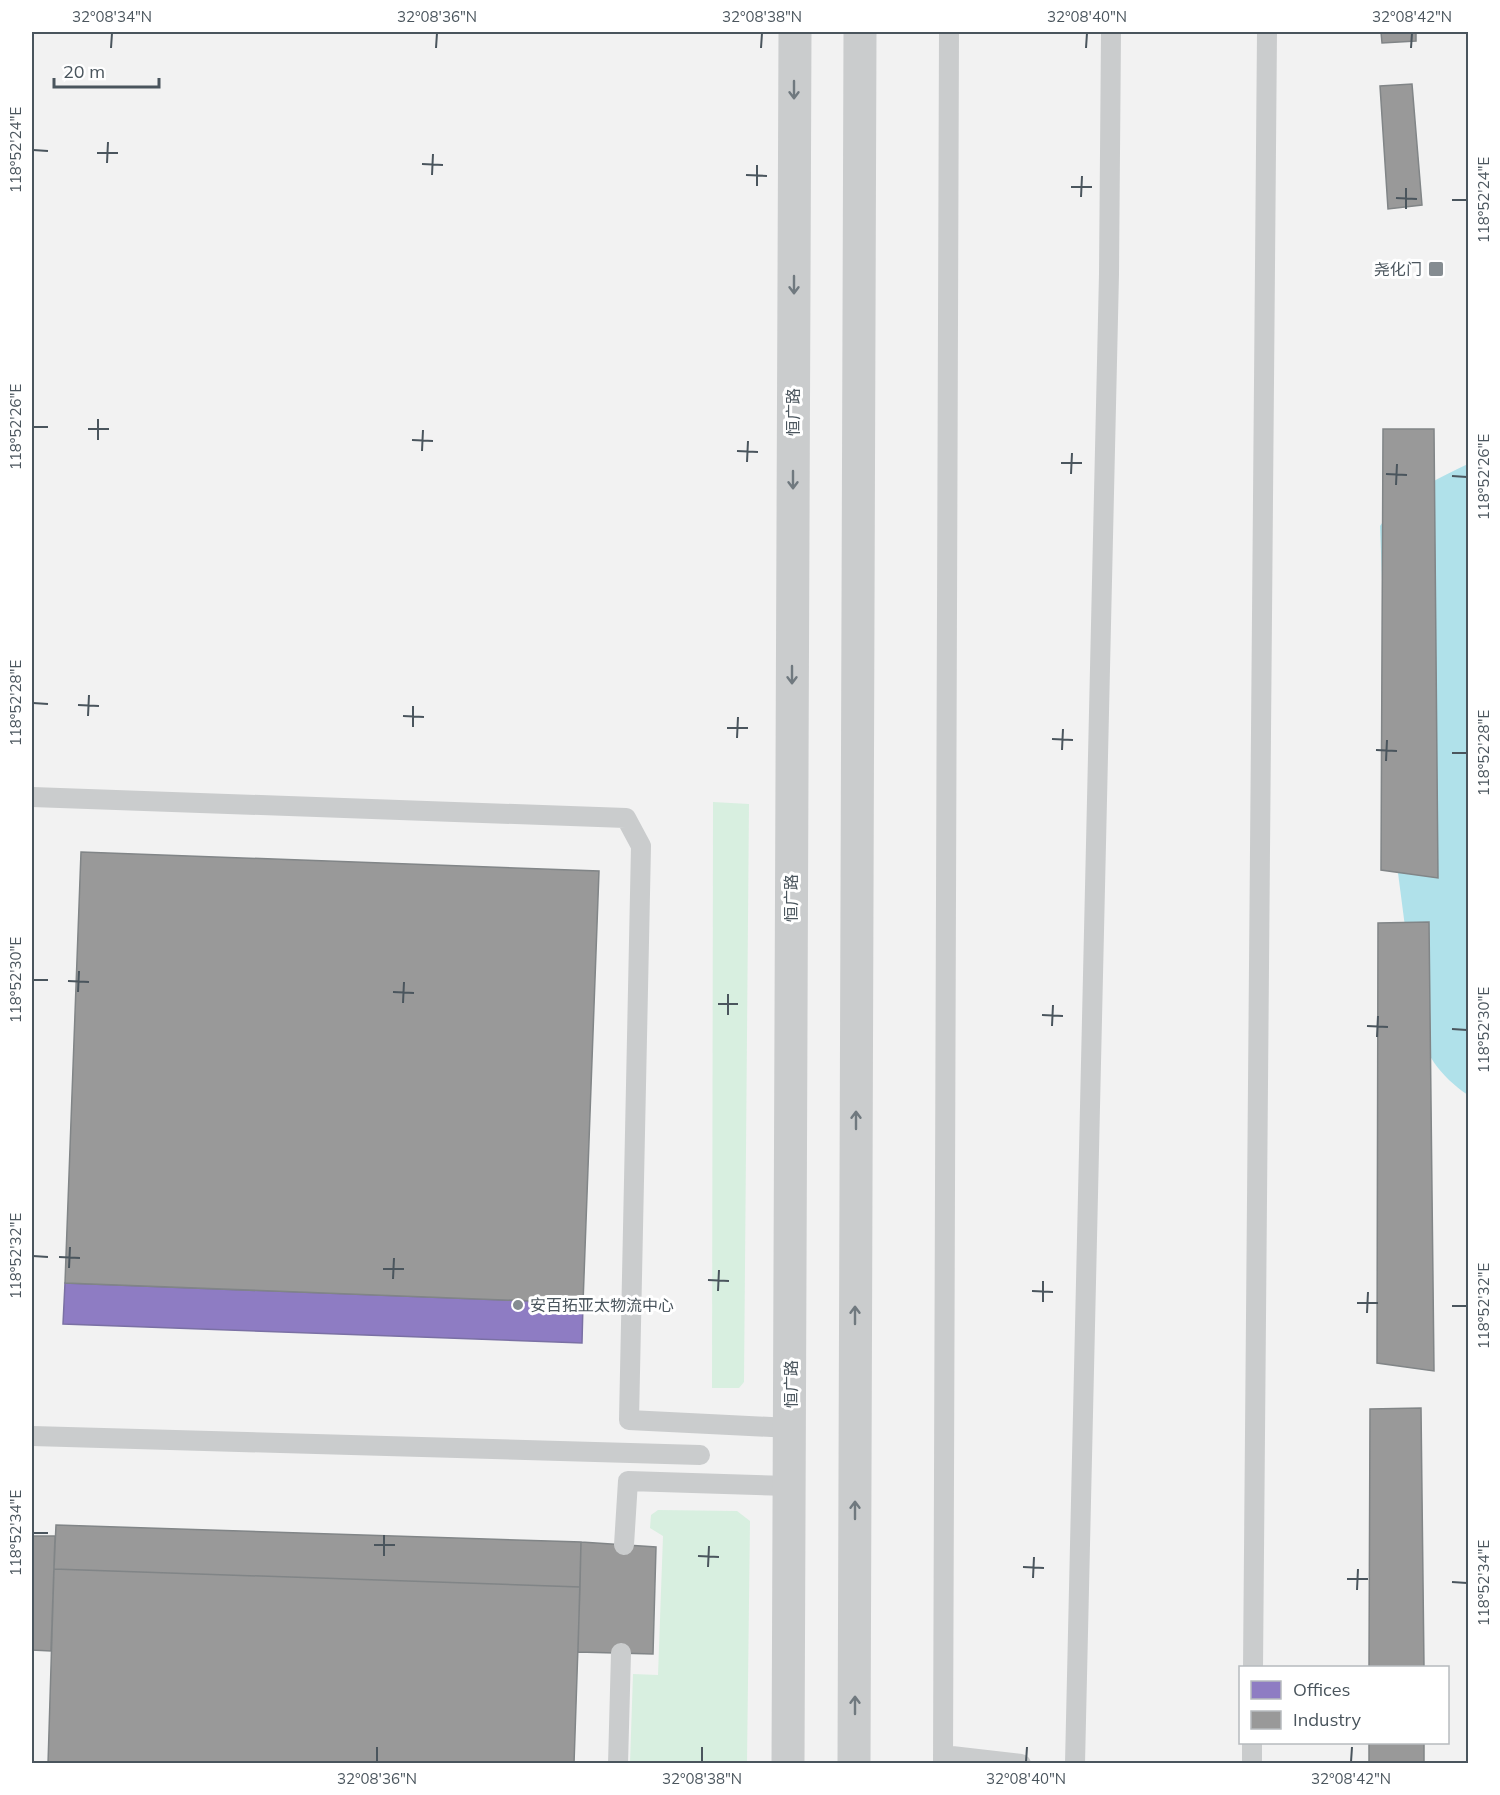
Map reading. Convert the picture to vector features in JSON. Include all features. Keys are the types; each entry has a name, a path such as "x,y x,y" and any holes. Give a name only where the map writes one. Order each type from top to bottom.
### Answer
{"street":[{"name":"恒广路","path":"788,1764 795,32"},
{"path":"854,1764 860,32"}],"lane":[{"path":"949,32 943,1759 1021,1764"},
{"path":"1075,1764 1109,274 1111,32"},
{"path":"1253,1666 1267,32"},
{"path":"32,797 626,818 640,846 629,1420 790,1428"},
{"path":"32,1436 700,1455"},
{"path":"624,1545 628,1481 789,1486"},
{"path":"618,1764 621,1653"},
{"path":"1252,1744 1252,1764"}],"green space":[{"path":"713,802 749,804 744,1382 739,1388 712,1388"},
{"path":"658,1510 737,1511 750,1521 747,1763 630,1763 633,1674 658,1675 663,1536 650,1528 651,1515"}],"water":[{"path":"1468,464 1468,1095 1449,1080 1434,1063 1424,1043 1417,1019 1391,819 1380,526 1398,505 1420,489"}],"building: Offices":[{"path":"65,1283 583,1303 582,1343 63,1324"}],"building: Industry":[{"path":"1381,32 1416,32 1416,41 1382,43"},
{"path":"1412,84 1422,205 1388,209 1380,86"},
{"path":"1383,429 1434,429 1438,878 1381,870"},
{"path":"81,852 599,871 583,1303 65,1283"},
{"path":"1429,922 1434,1371 1377,1363 1378,923"},
{"path":"1421,1408 1424,1666 1369,1666 1370,1409"},
{"path":"56,1525 581,1542 580,1587 54,1569"},
{"path":"32,1536 55,1536 51,1651 32,1650"},
{"path":"581,1542 656,1547 653,1654 578,1652"},
{"path":"54,1569 580,1587 574,1764 48,1764"},
{"path":"1369,1744 1424,1744 1424,1764 1369,1764"}],"place":[{"name":"尧化门","path":"1436,269"},
{"name":"安百拓亚太物流中心","path":"518,1305"}]}
